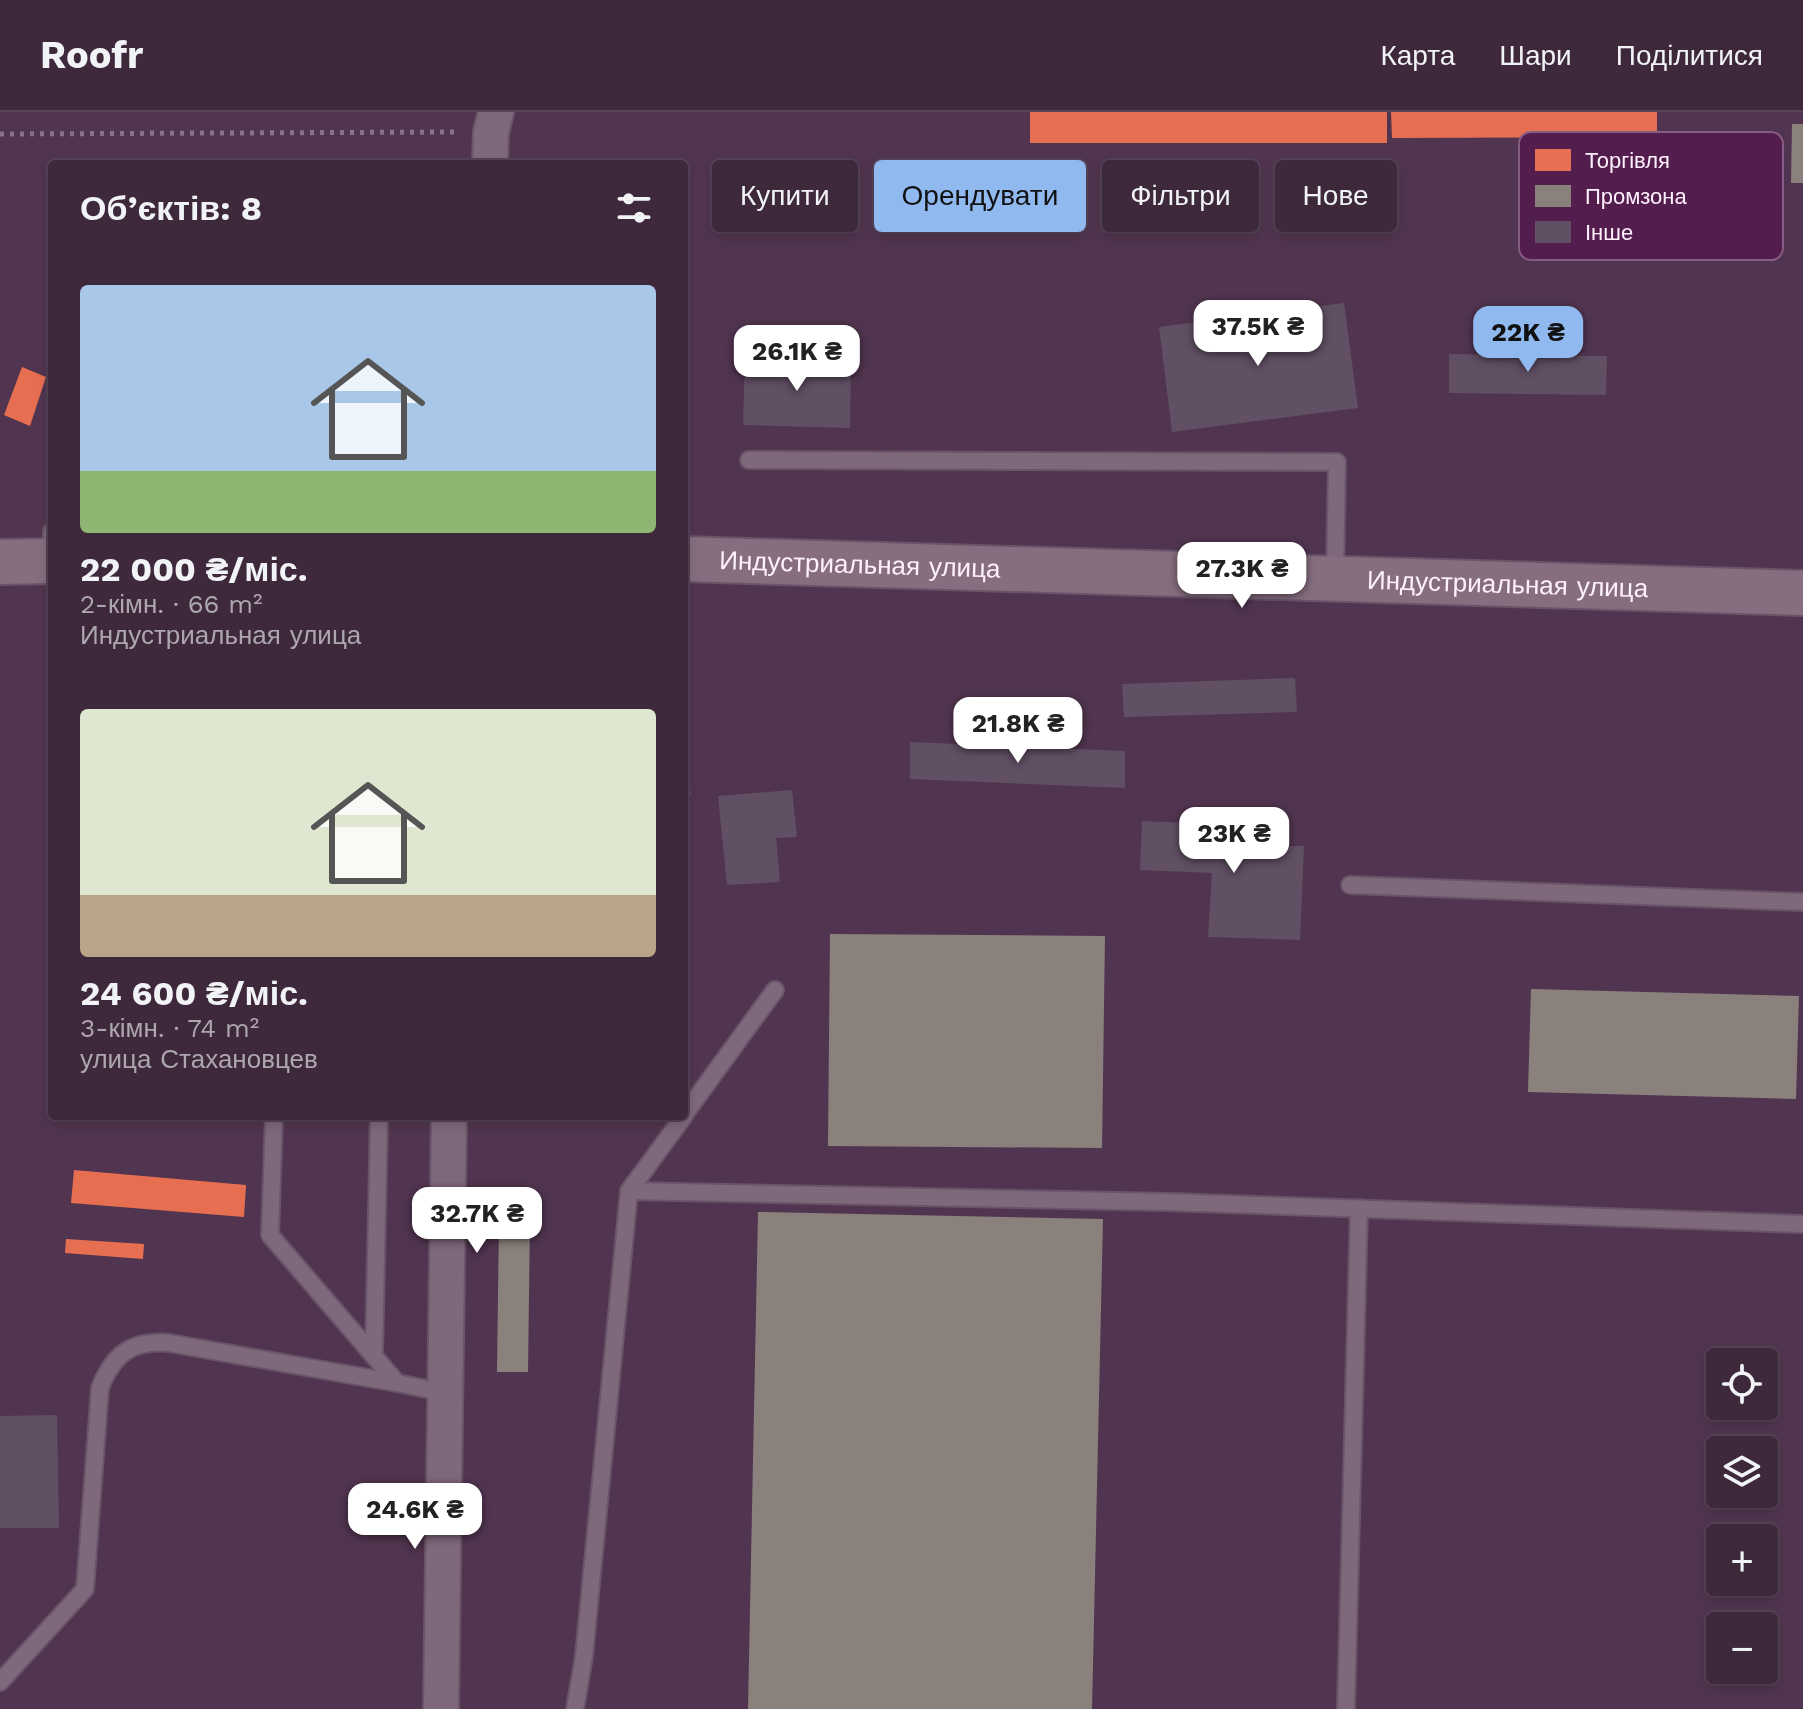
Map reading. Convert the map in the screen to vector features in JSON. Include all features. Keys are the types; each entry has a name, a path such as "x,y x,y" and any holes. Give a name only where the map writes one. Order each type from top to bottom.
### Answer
{"main road":[{"path":"0,562 48,552"},
{"name":"Индустриальная улица","path":"688,559 1803,593"}],"street":[{"path":"441,1709 449,1120"}],"lane":[{"path":"749,460 1337,462 1335,579"},
{"path":"1350,885 1803,902"},
{"path":"688,1110 775,990"},
{"path":"274,1120 270,1235 397,1383"},
{"path":"374,1354 379,1120"},
{"path":"575,1709 584,1656 629,1191 681,1120"},
{"path":"629,1191 1168,1202 1803,1224"},
{"path":"1346,1709 1359,1208"},
{"path":"0,1682 85,1589 100,1388 106,1370 118,1356 133,1347 151,1342 169,1343 446,1393"}],"path":[{"path":"0,134 492,136"}],"building: Торгівля":[{"path":"1030,112 1387,112 1387,143 1030,143"},
{"path":"1391,112 1657,112 1657,132 1519,132 1519,138 1392,138"},
{"path":"22,367 46,377 30,426 4,415"},
{"path":"74,1170 246,1185 244,1217 71,1203"},
{"path":"66,1239 144,1244 143,1259 65,1253"}],"building: Промзона":[{"path":"1792,124 1803,124 1803,183 1791,183"},
{"path":"830,934 1105,936 1102,1148 828,1146"},
{"path":"1531,989 1799,996 1796,1099 1528,1092"},
{"path":"758,1212 1103,1219 1092,1709 748,1709"},
{"path":"499,1219 530,1219 528,1372 497,1372"}],"building: Інше":[{"path":"1344,303 1358,408 1172,432 1159,327"},
{"path":"1449,354 1607,356 1606,395 1449,393"},
{"path":"745,359 851,361 850,428 743,425"},
{"path":"1295,678 1297,712 1124,717 1122,684"},
{"path":"910,742 1125,751 1125,788 910,779"},
{"path":"688,750 691,796 688,796"},
{"path":"792,790 797,837 776,838 780,882 727,885 718,796"},
{"path":"1142,821 1277,827 1277,846 1304,846 1300,940 1208,937 1212,873 1140,870"},
{"path":"57,1415 59,1528 0,1528 0,1416"}]}
